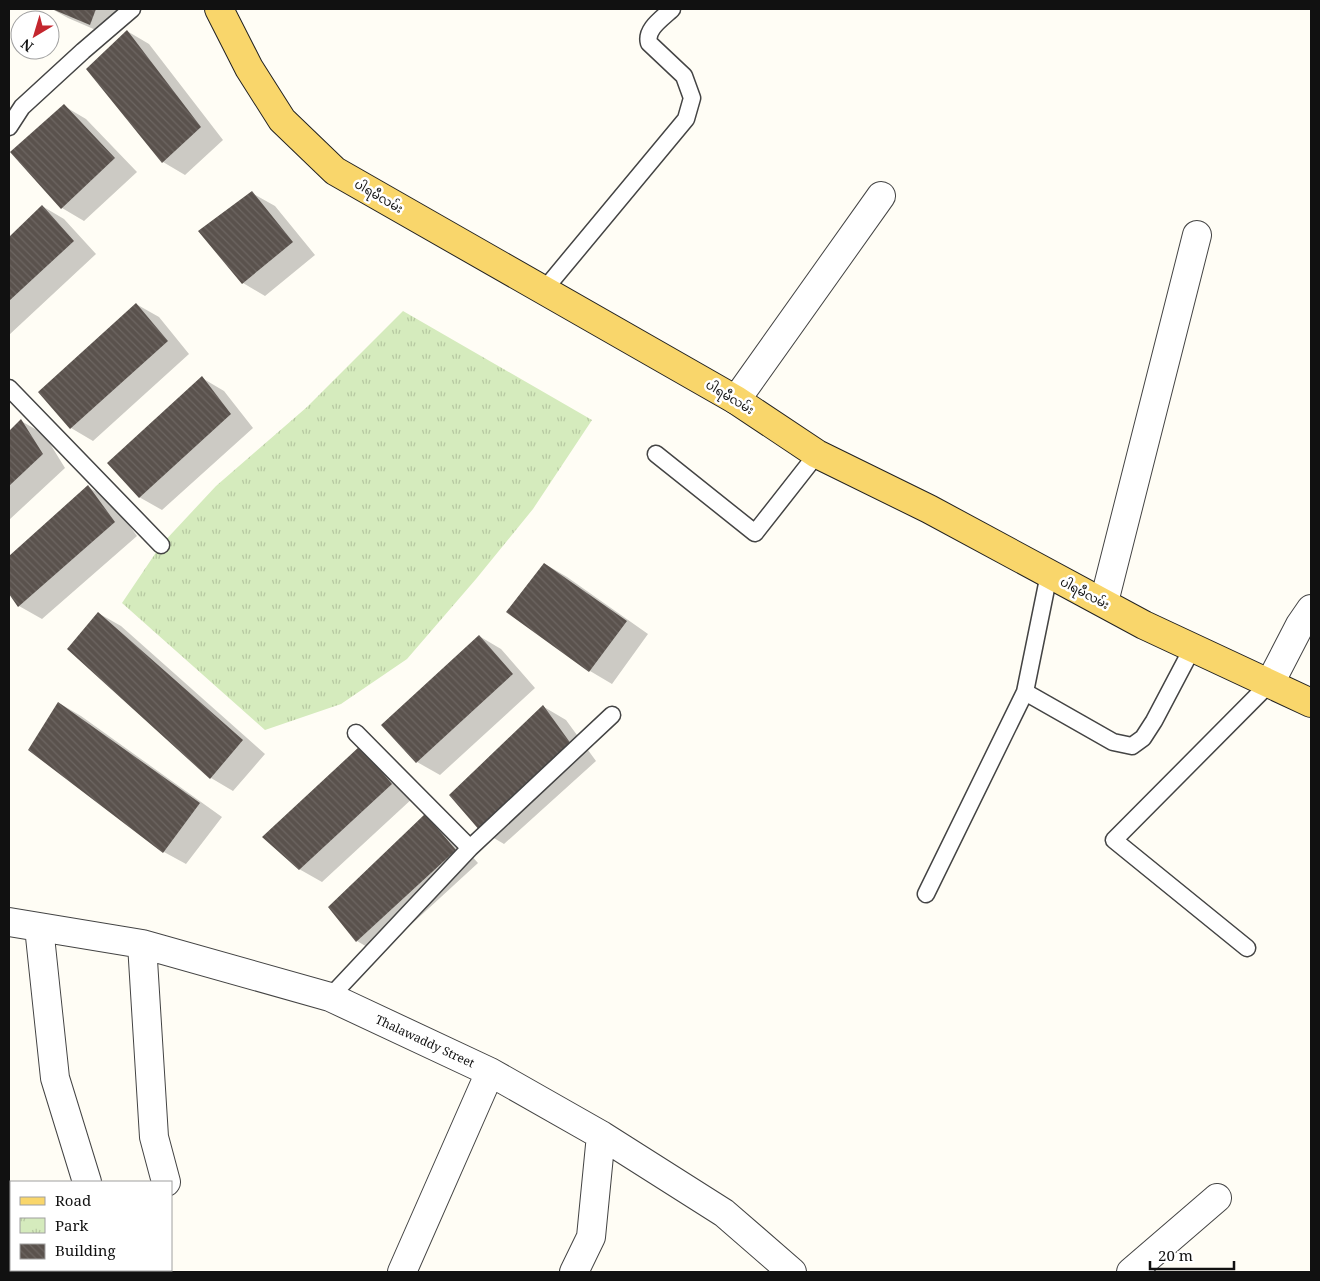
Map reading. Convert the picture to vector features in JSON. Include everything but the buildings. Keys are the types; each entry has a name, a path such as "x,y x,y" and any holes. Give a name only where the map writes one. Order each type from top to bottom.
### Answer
{"main road":[{"name":"ပါရမီလမ်း","path":"219,9 249,68 282,120 335,171 736,400 817,454 929,509 1144,625 1311,703"}],"street":[{"path":"736,400 881,196"},
{"path":"1104,602 1197,235"},
{"path":"1270,684 1300,625 1311,609"},
{"name":"Thalawaddy Street","path":"9,922 142,944 330,997 490,1072 601,1135 724,1213 792,1272"},
{"path":"39,927 55,1078 87,1181"},
{"path":"142,944 154,1137 166,1181"},
{"path":"402,1272 490,1072"},
{"path":"574,1272 591,1238 601,1135"},
{"path":"1131,1272 1217,1198"}],"lane":[{"path":"9,127 22,107 132,9"},
{"path":"544,290 686,120 692,98 684,76 649,43 647,37 650,30 672,9"},
{"path":"9,388 161,545"},
{"path":"656,454 755,533 817,454"},
{"path":"926,894 1025,692 1049,574"},
{"path":"1025,692 1113,742 1132,746 1143,738 1154,721 1193,647"},
{"path":"1247,948 1114,840 1270,684"},
{"path":"330,997 470,848 612,715"},
{"path":"356,732 470,848"}],"green space":[{"path":"403,311 592,420 533,509 407,659 341,704 265,730 122,603 161,545 216,486 307,407"}]}
